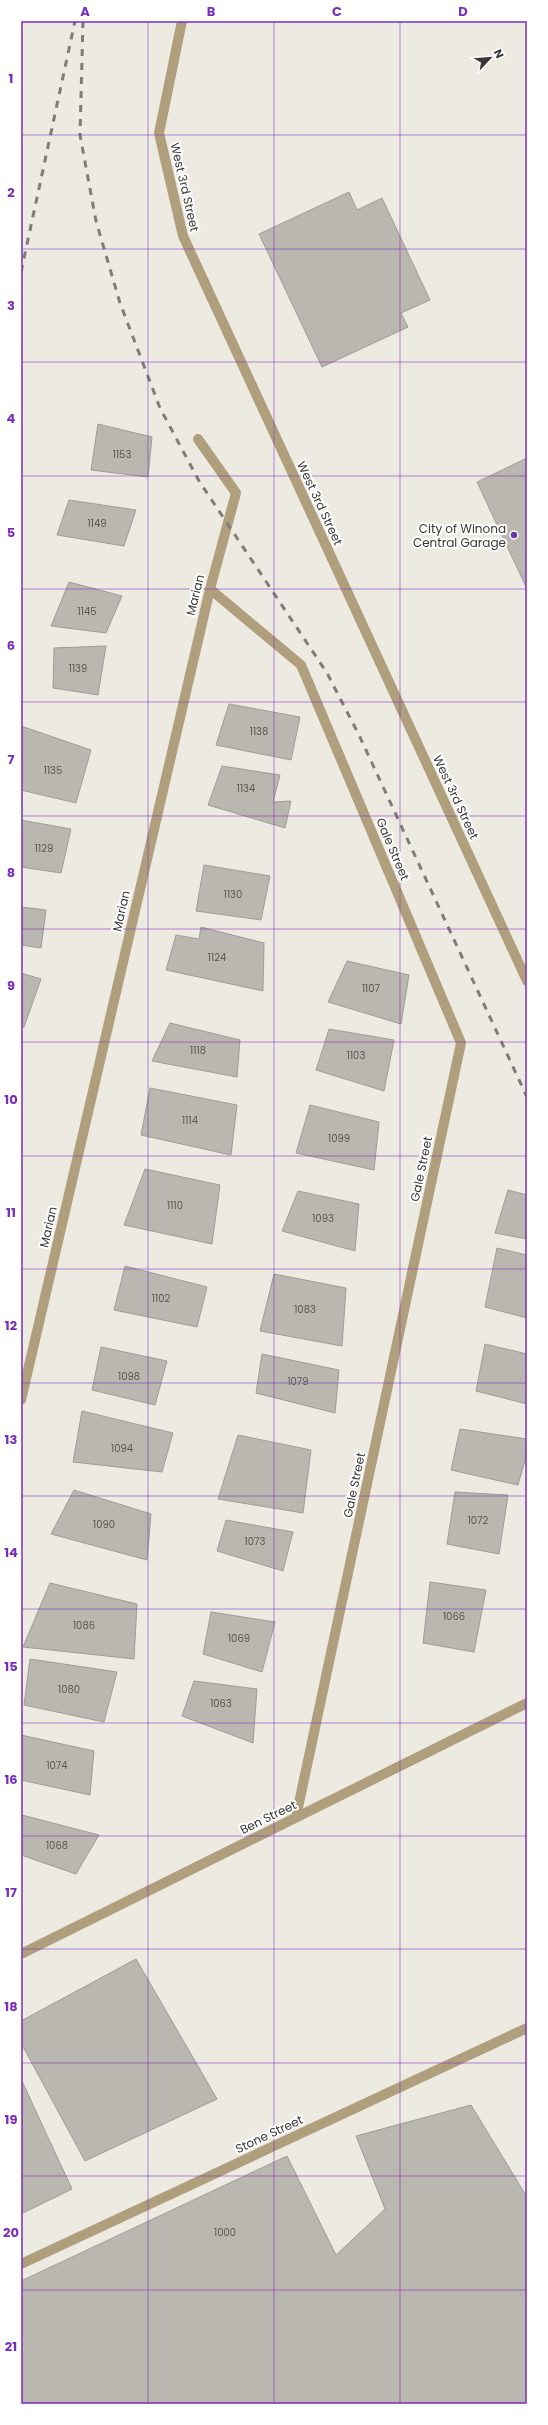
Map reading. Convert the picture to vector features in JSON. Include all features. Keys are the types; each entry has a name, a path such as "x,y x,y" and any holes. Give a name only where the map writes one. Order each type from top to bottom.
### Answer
{"street":[{"name":"West 3rd Street","path":"182,21 159,133 183,236 527,981"},
{"name":"Marian","path":"21,1400 210,589 236,492 198,439"},
{"name":"Gale Street","path":"210,589 301,665 461,1043 296,1817"},
{"name":"Ben Street","path":"21,1954 527,1703"},
{"name":"Stone Street","path":"21,2264 527,2028"}],"building":[{"path":"349,192 357,210 382,198 430,300 401,313 408,327 322,367 259,234"},
{"path":"98,424 152,437 148,477 91,470"},
{"name":"City of Winona Central Garage","path":"527,458 527,589 477,482"},
{"path":"69,500 136,510 124,546 57,535"},
{"path":"69,582 122,596 106,633 51,626"},
{"path":"106,646 98,695 53,688 54,648"},
{"path":"229,704 300,717 291,760 216,745"},
{"path":"21,726 91,750 76,803 21,790"},
{"path":"222,766 280,775 273,802 291,801 285,828 208,805"},
{"path":"21,820 71,829 61,873 21,867"},
{"path":"204,865 270,876 261,920 196,911"},
{"path":"21,907 46,910 41,948 21,945"},
{"path":"201,927 264,943 263,991 166,970 176,935 199,939"},
{"path":"347,961 409,975 401,1024 328,1002"},
{"path":"21,973 41,979 24,1027 21,1027"},
{"path":"170,1023 240,1040 237,1077 152,1061"},
{"path":"329,1029 394,1040 384,1091 316,1070"},
{"path":"150,1088 237,1105 231,1155 141,1135"},
{"path":"310,1105 379,1122 374,1170 296,1153"},
{"path":"145,1169 220,1185 212,1244 124,1225"},
{"path":"508,1190 527,1195 527,1239 495,1233"},
{"path":"298,1191 359,1204 355,1251 282,1231"},
{"path":"497,1248 527,1255 527,1318 485,1307"},
{"path":"125,1266 207,1287 197,1327 114,1310"},
{"path":"274,1274 346,1288 342,1346 260,1331"},
{"path":"485,1344 527,1354 527,1404 476,1391"},
{"path":"101,1347 167,1361 155,1405 92,1390"},
{"path":"262,1354 339,1370 335,1413 256,1393"},
{"path":"82,1411 173,1433 162,1472 73,1462"},
{"path":"460,1429 527,1439 527,1453 518,1485 451,1470"},
{"path":"238,1435 311,1450 303,1513 218,1499"},
{"path":"74,1490 151,1514 147,1560 51,1534"},
{"path":"455,1492 508,1495 499,1554 447,1544"},
{"path":"226,1520 293,1532 283,1571 217,1551"},
{"path":"430,1582 486,1590 474,1652 423,1643"},
{"path":"50,1583 137,1604 134,1659 23,1647"},
{"path":"211,1612 275,1622 262,1672 203,1654"},
{"path":"30,1659 117,1672 104,1722 24,1705"},
{"path":"194,1681 257,1689 253,1743 182,1716"},
{"path":"21,1735 94,1751 90,1795 21,1780"},
{"path":"22,1815 99,1835 76,1874 21,1855"},
{"path":"136,1959 217,2099 85,2161 21,2043 21,2021"},
{"path":"21,2079 72,2189 21,2214"},
{"path":"471,2105 527,2197 527,2404 21,2404 21,2281 287,2156 336,2255 385,2209 356,2136"}],"railway":[{"path":"21,272 75,21"},
{"path":"83,21 80,135 96,221 120,303 160,408 199,481 327,673 359,735 527,1097"}],"place":[{"name":"City of Winona Central Garage","path":"514,535"}]}
